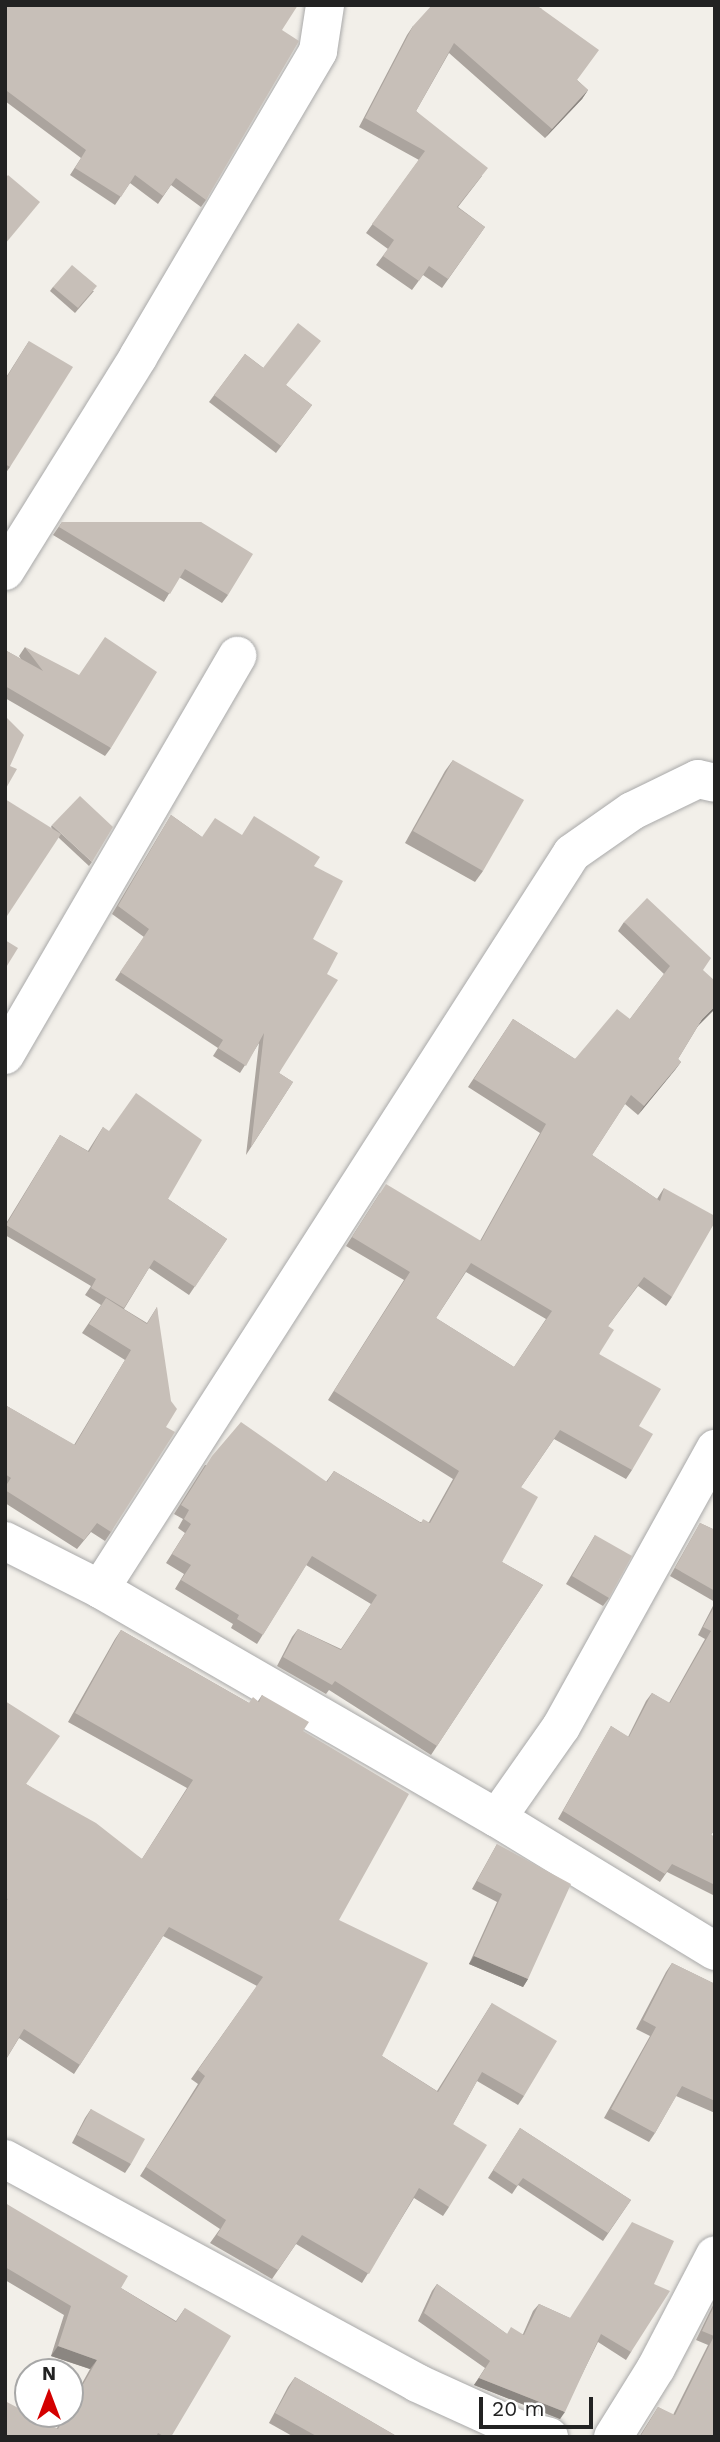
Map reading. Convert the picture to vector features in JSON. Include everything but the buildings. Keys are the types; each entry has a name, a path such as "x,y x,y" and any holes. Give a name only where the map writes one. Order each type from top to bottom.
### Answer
{"street":[{"path":"5,571 138,357 318,51 325,5"},
{"path":"5,1055 237,656"},
{"path":"100,1589 572,853 643,806 698,779 715,783"},
{"path":"497,1818 561,1727 715,1449"},
{"path":"5,1541 100,1589 497,1818 715,1951"},
{"path":"5,2159 417,2383 518,2429 549,2437"},
{"path":"613,2437 656,2368 715,2255"}]}
